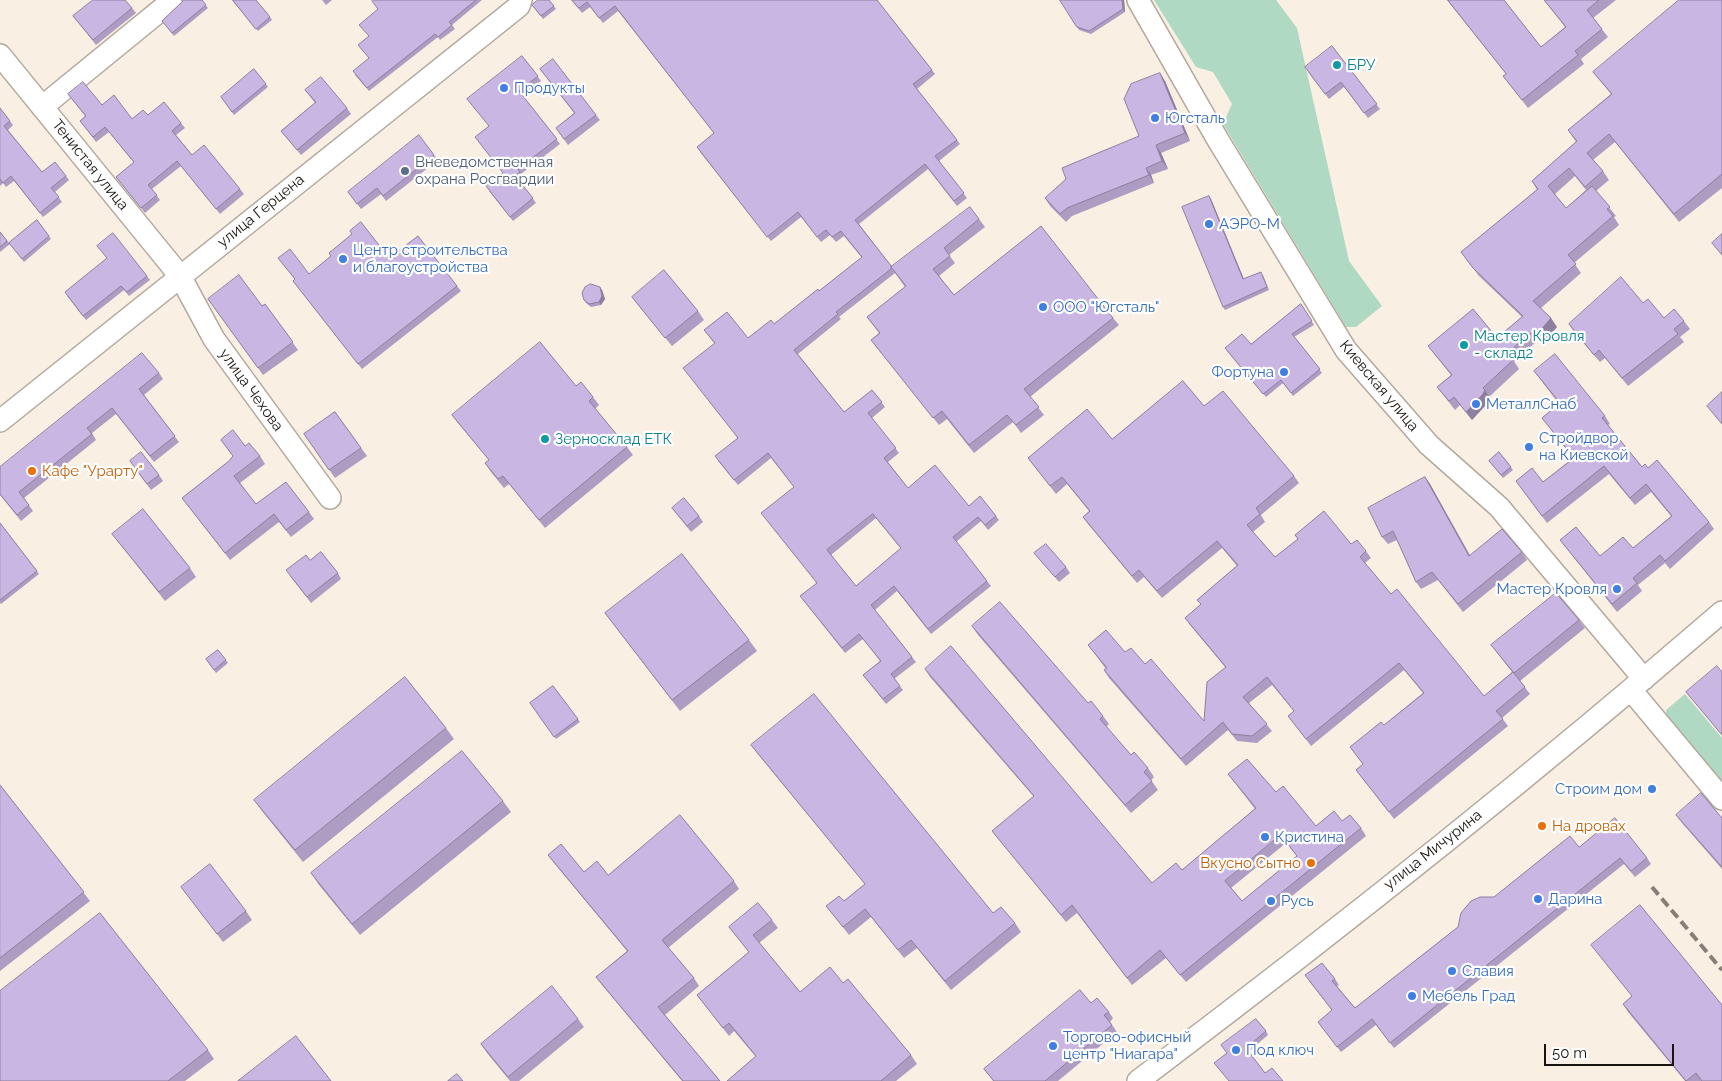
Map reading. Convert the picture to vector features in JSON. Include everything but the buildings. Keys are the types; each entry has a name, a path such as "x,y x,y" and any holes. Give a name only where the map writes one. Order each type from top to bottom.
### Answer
{"street":[{"path":"42,107 173,0"},
{"name":"Киевская улица","path":"1138,0 1218,140 1346,350 1428,445 1499,507 1638,685 1722,799"},
{"name":"улица Герцена","path":"0,421 518,2"},
{"name":"Тенистая улица","path":"0,55 180,276"},
{"name":"улица Чехова","path":"180,276 214,339 330,498"},
{"name":"улица Мичурина","path":"1138,1081 1463,827 1638,685 1722,612"}],"green space":[{"path":"1154,0 1276,0 1297,28 1349,261 1382,306 1356,327 1346,327 1223,124 1232,104 1213,72 1196,67"},
{"path":"1685,694 1722,738 1722,785 1666,719 1666,710"}],"railway":[{"path":"1652,887 1722,970"}],"place":[{"name":"БРУ","path":"1337,65"},
{"name":"Продукты","path":"504,88"},
{"name":"Югсталь","path":"1155,118"},
{"name":"Вневедомственная охрана Росгвардии","path":"405,171"},
{"name":"АЭРО-М","path":"1209,224"},
{"name":"Центр строительства и благоустройства","path":"343,259"},
{"name":"ООО \"Югсталь\"","path":"1043,307"},
{"name":"Мастер Кровля - склад2","path":"1464,345"},
{"name":"Фортуна","path":"1284,372"},
{"name":"МеталлСнаб","path":"1476,404"},
{"name":"Зерносклад ЕТК","path":"545,439"},
{"name":"Стройдвор на Киевской","path":"1529,447"},
{"name":"Кафе \"Урарту\"","path":"32,471"},
{"name":"Мастер Кровля","path":"1617,589"},
{"name":"Строим дом","path":"1652,789"},
{"name":"На дровах","path":"1542,826"},
{"name":"Кристина","path":"1265,837"},
{"name":"Вкусно Сытно","path":"1311,863"},
{"name":"Дарина","path":"1538,899"},
{"name":"Русь","path":"1271,901"},
{"name":"Славия","path":"1452,971"},
{"name":"Мебель Град","path":"1412,996"},
{"name":"Торгово-офисный центр \"Ниагара\"","path":"1053,1046"},
{"name":"Под ключ","path":"1236,1050"}]}
